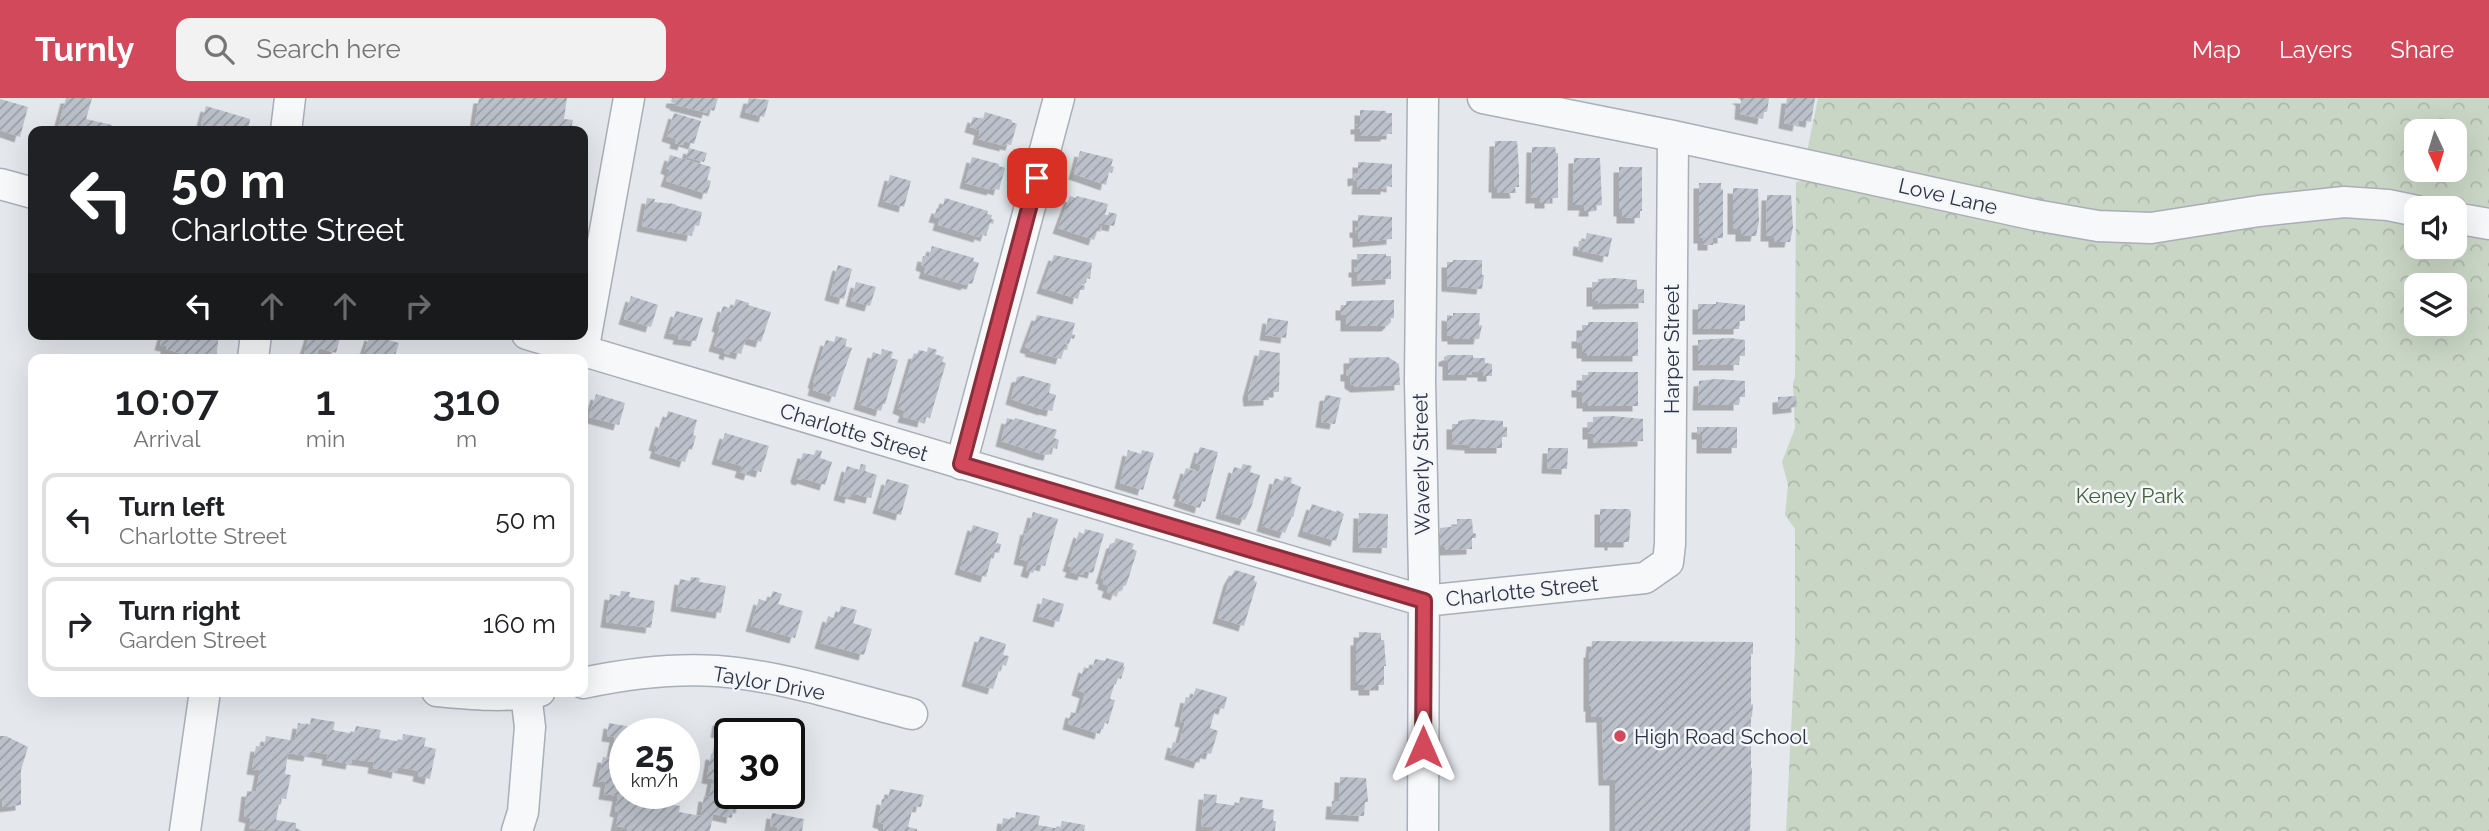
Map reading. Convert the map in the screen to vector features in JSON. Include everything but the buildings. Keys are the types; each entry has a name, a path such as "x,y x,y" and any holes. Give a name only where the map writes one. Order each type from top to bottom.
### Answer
{"street":[{"path":"286,126 290,98"},
{"path":"588,324 629,98"},
{"path":"961,464 1059,98"},
{"name":"Waverly Street","path":"1423,98 1420,380 1424,601 1423,831"},
{"name":"Love Lane","path":"1483,98 1594,109 1673,136 2035,215 2098,226 2151,228 2259,211 2344,202 2404,208"},
{"name":"Harper Street","path":"1668,562 1673,136"},
{"path":"0,184 28,192"},
{"path":"2467,220 2489,224"},
{"name":"Charlotte Street","path":"546,340 1424,601 1645,578 1668,562"},
{"path":"583,352 585,340"},
{"name":"Taylor Drive","path":"588,681 613,676 717,671 771,679 912,714"},
{"path":"185,831 204,697"},
{"path":"517,831 523,812 533,697"}],"green space":[{"name":"Keney Park","path":"1818,98 2489,98 2489,831 1786,831 1795,650 1795,529 1785,515 1788,485 1782,462 1795,428 1793,383 1796,182 1801,181"}],"place":[{"name":"High Road School","path":"1620,736"}],"route":[{"path":"1037,178 961,464 1424,601 1423,747"}]}
